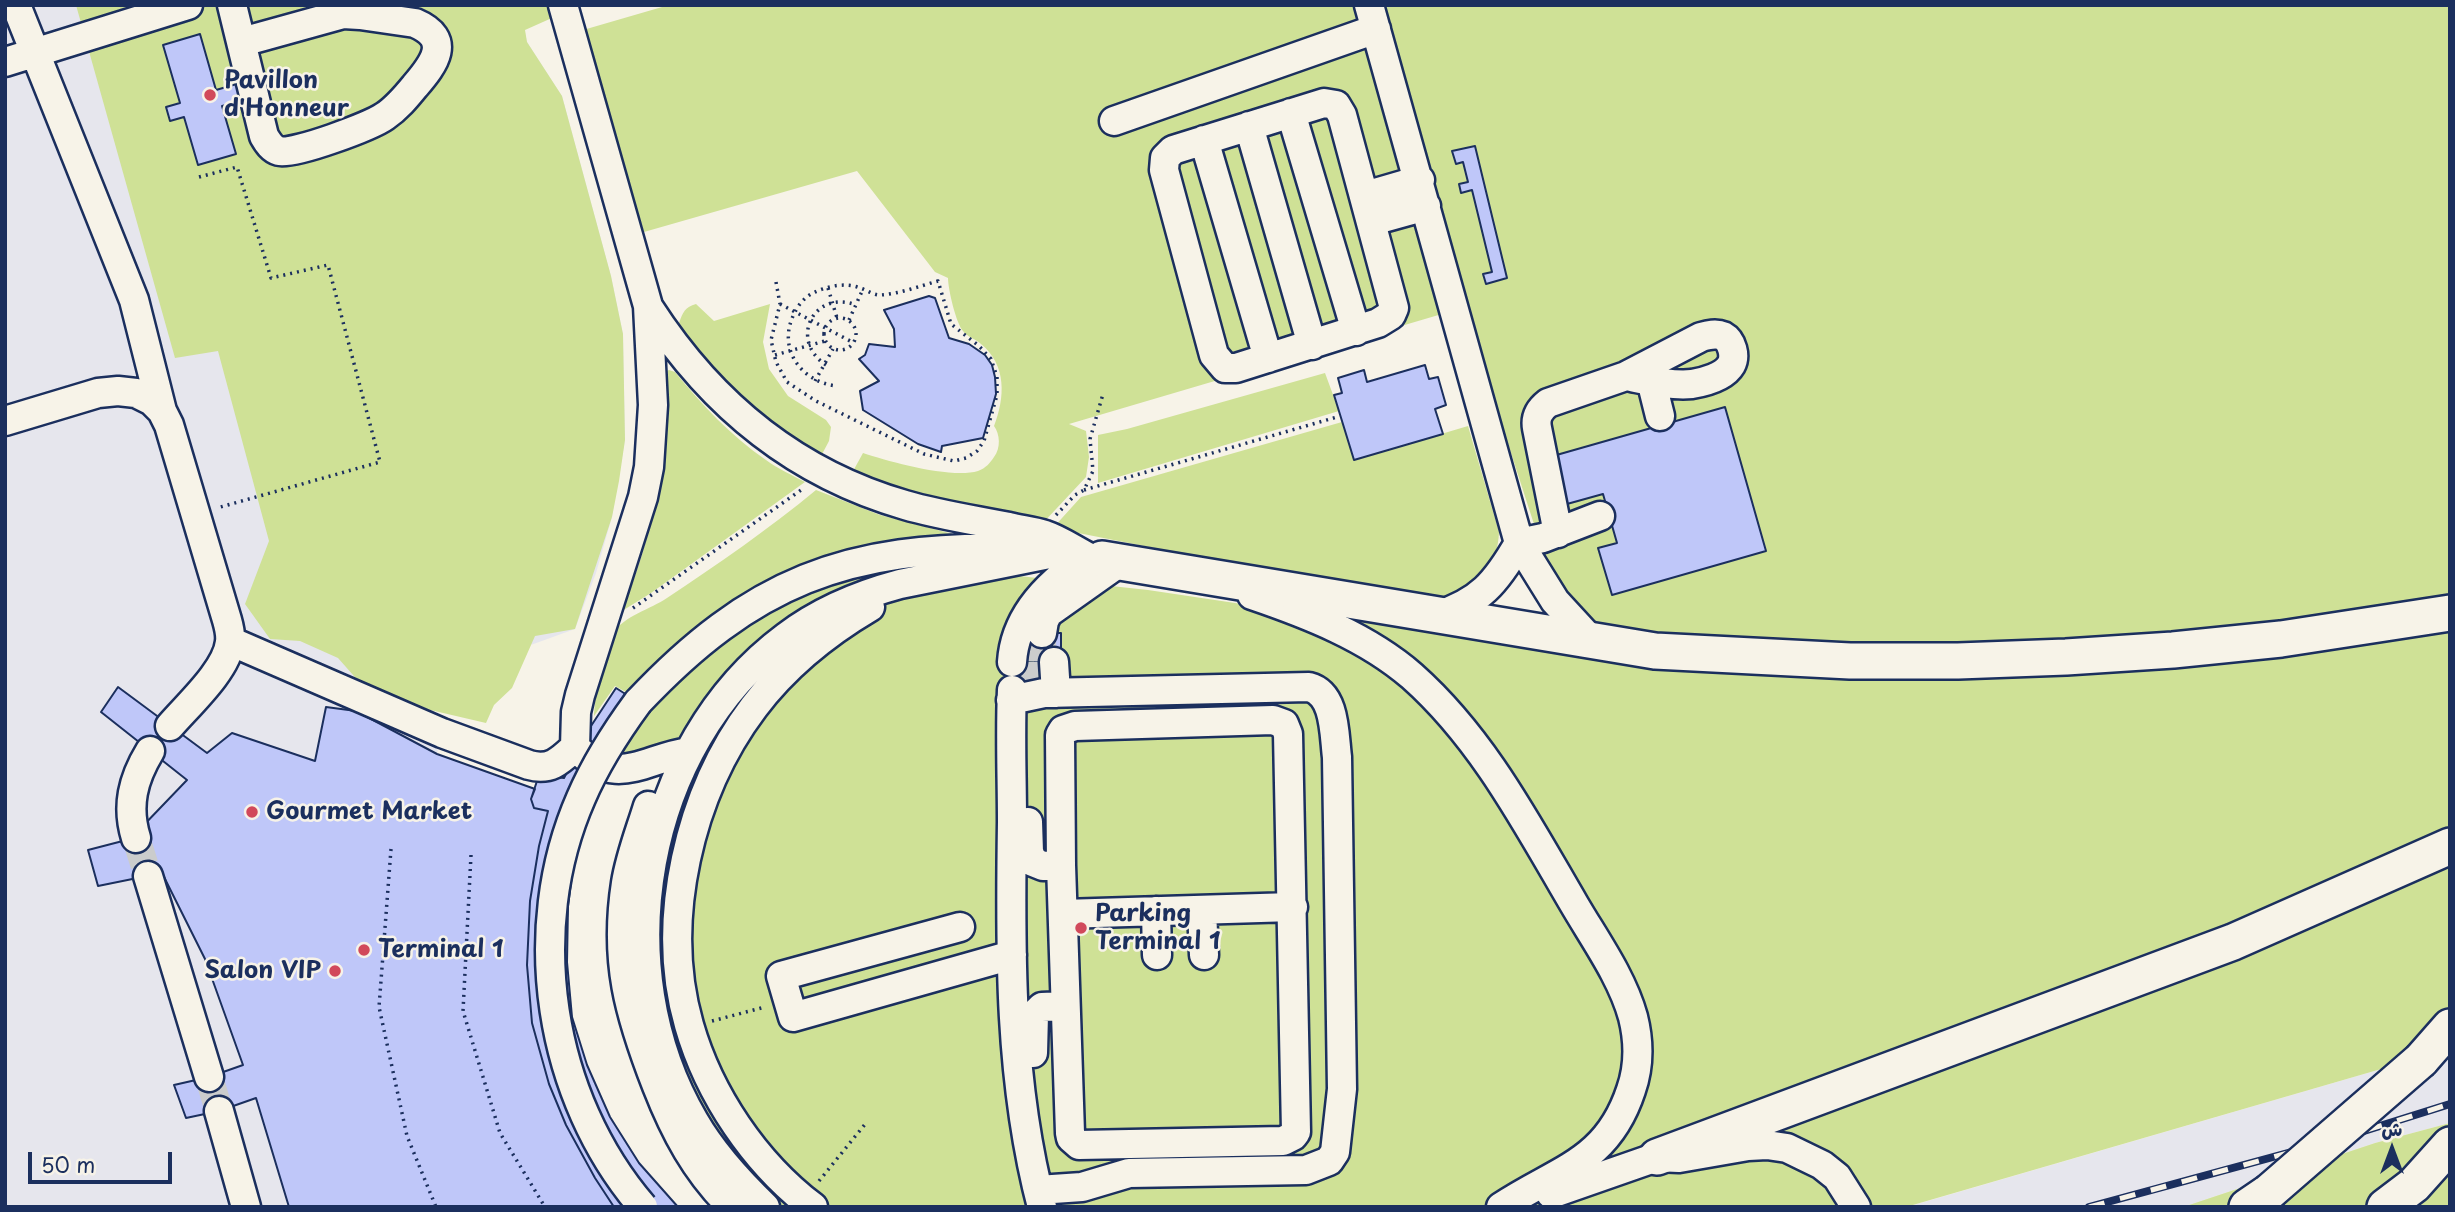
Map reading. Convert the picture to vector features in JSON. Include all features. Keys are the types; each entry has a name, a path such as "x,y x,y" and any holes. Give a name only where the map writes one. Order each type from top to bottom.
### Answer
{"main road":[{"path":"1103,560 1655,650 1850,661 1958,661 2174,650 2281,639 2450,613"},
{"path":"1655,650 1692,642 1934,644 2043,641 2313,616 2450,594"},
{"path":"1657,1157 2073,1004 2233,942 2450,846"},
{"path":"2258,1199 2421,1060 2450,1027"},
{"path":"2385,1207 2414,1185 2450,1145"}],"street":[{"path":"16,5 134,300 162,411 172,434 227,620 230,641 228,652 217,671 170,726"},
{"path":"5,62 188,5"},
{"path":"233,5 264,136 273,148 288,152 377,122 400,105 436,58 435,40 412,14 343,15 242,42"},
{"path":"230,641 443,733 529,765 555,765 575,747 576,712 580,695 635,527 649,467 653,405 648,306 568,7"},
{"path":"1114,121 1373,17 1519,543 1555,601 1590,639"},
{"path":"1330,103 1340,109 1394,308 1385,321 1230,369 1220,365 1214,355 1163,164 1173,150 1249,126 1330,103"},
{"path":"1291,113 1356,331"},
{"path":"1249,126 1312,345"},
{"path":"1204,140 1268,358"},
{"path":"1369,209 1423,193"},
{"path":"648,306 670,341 696,373 757,431 791,455 866,492 1103,560"},
{"path":"1558,533 1537,428 1538,414 1548,403 1639,378 1660,416"},
{"path":"5,421 98,393 118,391 135,393 152,401 162,411"},
{"path":"1436,616 1459,609 1480,596 1497,579 1519,543 1558,533 1600,516"},
{"path":"575,747 597,764 611,768 638,768 675,755 748,671 785,637 829,610 900,584 1051,543"},
{"path":"643,1207 610,1162 576,1095 564,1059 551,984 552,909 558,872 571,824 596,765 638,702 690,650 719,626 783,587 817,573 889,555 926,550 1009,548 1051,543"},
{"path":"1029,685 1313,688 1322,694 1330,709 1337,757 1342,1089 1333,1157 1321,1166 1306,1170 1129,1173 1073,1198 1040,1199 1030,1146 1024,1130 1012,955 1029,685 1015,641 1040,629 1053,618 1058,604 1103,560"},
{"path":"1040,629 1049,585 1103,560"},
{"path":"1189,574 1300,612 1366,644 1410,674 1472,739 1519,810 1625,994 1637,1037 1637,1055 1631,1091 1615,1125 1603,1142 1571,1168 1501,1207"},
{"path":"809,1203 774,1172 741,1131 710,1078 689,1027 681,985 679,951 681,895 688,853 702,803 722,757 753,708 772,685 814,646 843,624 874,604 925,579"},
{"path":"1029,685 1022,737 1027,751 1030,858 1038,865 1061,865"},
{"path":"1279,721 1288,734 1293,907 1297,1126 1293,1136 1289,1140 1085,1146 1074,1143 1070,1133 1061,865 1059,741 1063,730 1075,726 1279,721"},
{"path":"135,838 130,806 133,786 150,751"},
{"path":"675,755 668,802 656,843 649,885 646,938 649,980 658,1033 695,1165 732,1207"},
{"path":"148,876 209,1077"},
{"path":"1063,914 1293,907"},
{"path":"1202,910 1204,955"},
{"path":"1156,911 1157,955"},
{"path":"960,927 781,976 793,1017 1012,955"},
{"path":"869,951 880,991"},
{"path":"1030,1146 1034,1131 1034,1014 1042,1007 1065,1006"},
{"path":"219,1111 246,1207"},
{"path":"684,1125 713,1150 737,1180 765,1207"},
{"path":"1514,1207 1548,1200 1657,1157 1679,1158 1767,1145 1787,1148 1822,1165 1843,1185 1856,1207"}],"path":[{"path":"196,514 380,462 328,264 271,278 237,167 199,177"},
{"path":"776,282 780,304 771,340 787,382 802,393 924,454 954,461 977,452 984,441 997,395 997,377 991,359 951,324 938,281 882,295 853,285 841,284 813,293 801,302 789,323 790,351 799,368 815,381 837,386"},
{"path":"828,288 837,318"},
{"path":"849,320 863,289"},
{"path":"826,365 812,354 808,345 811,319 824,306 832,303 848,302 856,305"},
{"path":"780,304 854,343"},
{"path":"837,318 849,320 857,335 854,343 841,351 833,349 825,341 825,328 837,318"},
{"path":"775,355 825,341"},
{"path":"815,381 833,349"},
{"path":"1084,489 1093,471 1090,439 1103,394"},
{"path":"1051,543 1056,515 1084,489 1337,417"},
{"path":"606,618 628,611 804,487 820,471"},
{"path":"391,849 379,1007 407,1136 436,1207"},
{"path":"471,855 463,1011 500,1133 545,1207"},
{"path":"809,1203 866,1123"}],"shaded area":[{"path":"5,5 519,5 527,42 562,96 611,276 623,334 625,440 612,517 596,573 575,629 492,659 437,693 432,715 442,733 437,754 535,789 533,877 614,1207 5,1207"},
{"path":"2450,1049 2450,1123 2375,1143 2183,1207 1907,1207"}],"green space":[{"path":"76,5 581,5 525,30 527,42 562,96 611,276 623,334 625,440 612,517 575,629 535,636 512,688 494,705 486,723 426,709 412,714 361,684 338,658 300,641 270,639 245,604 269,541 218,351 175,358"},
{"path":"669,5 2450,5 2450,1049 1906,1207 774,1207 720,1142 682,1078 652,941 689,729 671,743 655,750 616,757 646,705 739,628 800,595 874,571 940,563 1019,576 1148,590 1576,654 1499,416 1469,306 1069,424 1086,431 1089,457 1086,477 1042,524 978,511 852,473 863,453 904,465 953,473 978,471 986,467 999,445 994,426 1002,393 996,362 981,344 960,327 948,278 935,272 857,171 644,232 583,30"},
{"path":"696,304 714,321 770,304 763,342 769,369 788,396 826,420 831,427 829,441 820,458 762,420 705,362 679,323 685,310"},
{"path":"664,372 675,372 706,408 741,441 771,463 805,482 622,611 643,552 654,507"},
{"path":"1325,373 1339,411 1098,483 1098,435"},
{"path":"1342,422 1354,460 1468,426 1499,532 1496,552 1488,571 1475,586 1457,597 1444,600 1402,597 1053,528 1081,497"},
{"path":"816,490 880,515 972,539 842,559 635,697 615,686 594,716 602,661 609,640 618,627 724,559"},
{"path":"2450,1123 2450,1207 2183,1207 2375,1143"}],"building":[{"name":"Pavillon d'Honneur","path":"200,34 216,90 240,83 245,100 222,106 236,154 198,165 184,117 170,121 166,107 180,103 163,45"},
{"path":"1475,146 1507,278 1486,284 1483,274 1492,272 1472,190 1461,193 1459,184 1468,182 1463,162 1456,164 1452,151"},
{"path":"929,296 935,298 949,338 969,344 985,355 992,365 995,377 996,394 983,438 942,446 941,452 918,444 863,410 860,391 879,381 859,359 865,355 869,344 895,347 894,329 884,310"},
{"path":"1425,365 1429,379 1438,377 1446,405 1435,409 1443,434 1354,460 1334,395 1342,393 1338,378 1364,370 1367,382"},
{"path":"1725,407 1766,551 1612,595 1598,548 1617,543 1603,494 1567,504 1553,456"},
{"path":"1034,633 1061,633 1061,661 1035,662"},
{"path":"1035,662 1036,689 1007,690 1007,663"},
{"name":"Terminal 1","path":"118,687 207,753 232,733 315,761 326,707 356,711 437,754 535,789 531,799 534,808 548,811 530,901 527,965 532,1023 549,1084 566,1125 614,1207 289,1207 256,1098 219,1111 186,1118 174,1085 243,1065 205,959 162,873 98,886 88,850 142,836 139,830 187,780 101,712"},
{"path":"616,688 638,702 593,796 574,859 568,906 567,962 572,1017 587,1065 610,1117 639,1163 678,1207 614,1207 566,1125 549,1084 532,1023 527,965 530,901 548,811 534,808 531,799 539,775 564,778 591,726"}],"tunnel":[{"path":"1042,633 1042,662"},
{"path":"1024,662 1025,689"},
{"path":"136,838 148,876"},
{"path":"209,1077 219,1111"}],"railway":[{"path":"2089,1207 2332,1141 2450,1104"}],"place":[{"name":"Pavillon d'Honneur","path":"210,95"},
{"name":"Gourmet Market","path":"252,812"},
{"name":"Parking Terminal 1","path":"1081,928"},
{"name":"Terminal 1","path":"364,950"},
{"name":"Salon VIP","path":"335,971"}]}
